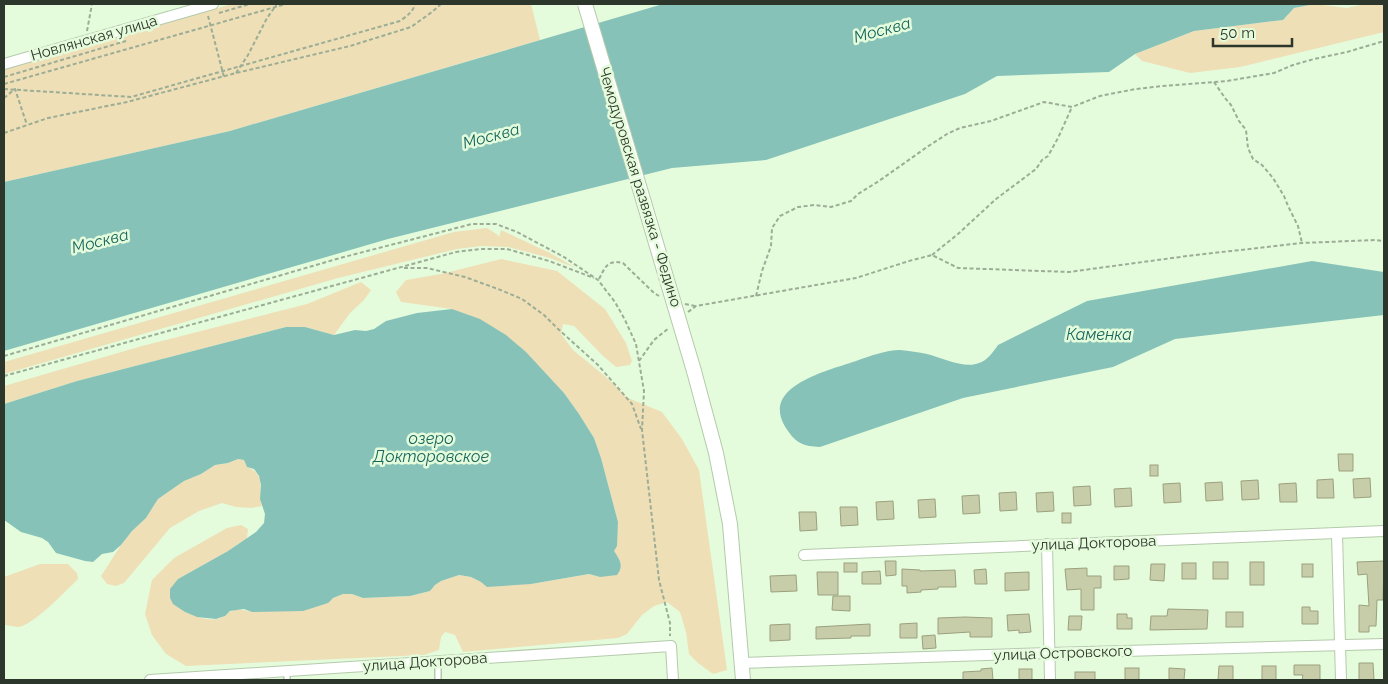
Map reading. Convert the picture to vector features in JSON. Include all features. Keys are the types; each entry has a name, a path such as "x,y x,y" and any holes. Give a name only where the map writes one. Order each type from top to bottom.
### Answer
{"street":[{"name":"Новлянская улица","path":"4,64 213,4"},
{"name":"Чемодуровская развязка - Федино","path":"586,4 694,371 716,453 730,524 743,680"},
{"name":"улица Докторова","path":"804,555 1384,531"},
{"path":"1336,534 1341,680"},
{"path":"1047,544 1050,680"},
{"name":"улица Островского","path":"742,663 1050,652 1384,644"},
{"name":"улица Докторова","path":"150,680 287,676 438,661 670,646"},
{"path":"670,646 673,680"}],"lane":[{"path":"438,661 438,680"}],"path":[{"path":"85,40 92,4"},
{"path":"236,73 277,4"},
{"path":"4,84 286,4"},
{"path":"4,89 131,98 400,21 408,15 415,4"},
{"path":"4,133 48,118 127,102 236,73 350,46 411,27 441,4"},
{"path":"208,16 224,77"},
{"path":"756,296 771,246 772,228 780,216 798,207 815,205 831,207 851,201 858,194 880,181 926,147 960,128 990,121 1044,102 1072,107 1100,96 1136,89 1214,82 1274,73 1307,61 1384,41"},
{"path":"1214,82 1246,130 1248,148 1254,159 1273,178 1284,196 1298,226 1302,243"},
{"path":"4,98 15,90"},
{"path":"15,90 27,125"},
{"path":"679,302 696,306 856,278 909,261 932,256 996,199 1036,169 1042,160 1048,156 1072,107"},
{"path":"4,356 349,256 472,224 496,224 517,232 564,257 598,280 606,289 625,320 636,344 644,391 642,430 659,580 670,623 670,646"},
{"path":"932,256 958,268 1069,272 1302,243 1384,241"},
{"path":"4,376 456,252 480,249 507,249 549,260 598,280"},
{"path":"598,280 605,267 610,263 616,262 623,264 662,298"},
{"path":"401,268 427,268 465,277 522,300 544,315 598,365 632,404 642,430"},
{"path":"682,317 696,306"},
{"path":"639,361 654,340 675,323"}],"shaded area":[{"path":"232,4 531,4 540,40 230,131 4,182 4,69"},
{"path":"1315,4 1347,8 1365,4 1384,4 1384,32 1240,67 1190,73 1142,61 1135,54 1194,31 1283,20 1294,8"},
{"path":"487,228 499,237 501,230 550,253 576,268 550,258 508,247 481,246 457,249 338,278 4,374 4,362 454,232"},
{"path":"501,259 557,271 605,309 626,343 632,361 630,365 616,367 574,326 563,324 561,334 573,350 628,398 662,412 682,439 699,470 727,670 713,674 689,654 686,632 680,612 667,602 654,606 642,615 627,634 618,638 463,652 455,635 445,632 441,637 439,650 424,655 186,666 166,654 152,635 145,614 152,580 174,558 227,528 241,525 248,529 247,538 178,579 185,612 201,618 214,619 221,618 234,610 252,612 333,598 343,594 352,594 363,598 410,596 430,591 441,581 459,575 471,577 481,582 531,584 589,574 600,577 614,551 618,522 594,438 564,393 545,373 452,309 401,302 396,292 406,280 441,274"},
{"path":"361,282 371,290 364,300 350,313 334,335 305,327 286,327 77,381 4,404 4,386 142,346 307,304"},
{"path":"238,459 244,460 247,467 257,474 262,506 251,508 236,507 222,503 199,511 170,528 124,583 116,586 107,584 101,576 121,545 146,518 158,499 184,481 201,474 215,465"},
{"path":"40,564 68,564 77,573 78,579 50,606 25,625 19,627 4,625 4,577"}],"water":[{"name":"Москва","path":"663,4 1315,4 1294,8 1283,20 1194,31 1135,54 1109,72 997,76 965,94 766,160 672,168 388,239 4,351 4,182 230,131"},
{"name":"Каменка","path":"1312,261 1384,272 1384,315 1175,339 1113,367 963,398 820,447 798,442 788,431 781,416 781,403 788,392 799,383 829,370 878,354 900,350 927,354 960,364 979,363 990,356 998,345 1087,301"},
{"name":"озеро Докторовское","path":"452,309 480,319 506,335 526,352 564,393 594,438 618,522 617,546 614,551 621,566 617,575 600,577 589,574 531,584 487,587 471,577 459,575 441,581 430,591 410,596 363,598 352,594 343,594 333,598 328,603 303,611 252,612 244,609 230,611 225,616 216,619 197,617 173,604 170,598 170,589 178,579 228,551 256,532 264,523 265,514 260,499 261,485 259,476 254,469 247,467 244,460 238,459 215,465 201,474 184,481 158,499 146,518 121,545 113,552 102,554 93,562 56,553 48,542 42,538 21,532 4,520 4,404 77,381 286,327 305,327 334,335 355,330 366,331 374,329 386,321 417,313"}],"building":[{"path":"1338,454 1353,454 1353,471 1339,471"},
{"path":"1150,465 1158,465 1158,476 1150,476"},
{"path":"1370,478 1371,497 1354,498 1353,479"},
{"path":"1333,479 1334,498 1317,498 1317,480"},
{"path":"1258,480 1259,499 1242,500 1241,481"},
{"path":"1222,482 1223,500 1206,501 1205,483"},
{"path":"1180,483 1181,502 1164,503 1163,484"},
{"path":"1296,483 1297,502 1280,502 1279,484"},
{"path":"1090,486 1091,505 1074,506 1073,487"},
{"path":"1131,488 1132,506 1115,507 1114,489"},
{"path":"1016,492 1017,510 1000,511 999,493"},
{"path":"1053,492 1054,511 1037,512 1036,493"},
{"path":"979,495 980,513 963,514 962,496"},
{"path":"935,499 936,517 919,518 918,500"},
{"path":"893,501 894,519 877,520 876,502"},
{"path":"840,507 857,507 858,525 841,526"},
{"path":"799,512 816,512 817,530 800,531"},
{"path":"1062,513 1071,513 1071,523 1062,523"},
{"path":"885,561 896,561 896,575 886,576"},
{"path":"1384,561 1383,600 1377,600 1376,626 1369,626 1369,632 1359,632 1359,605 1369,606 1367,574 1358,575 1357,562"},
{"path":"1213,562 1228,562 1228,579 1213,579"},
{"path":"1250,562 1264,562 1264,585 1250,585"},
{"path":"844,563 857,563 857,572 844,572"},
{"path":"1182,563 1196,563 1196,579 1182,579"},
{"path":"1151,564 1165,564 1164,581 1150,580"},
{"path":"1302,564 1313,564 1313,577 1302,577"},
{"path":"1114,566 1129,566 1129,579 1114,580"},
{"path":"1087,568 1087,576 1101,576 1101,588 1094,588 1094,610 1081,610 1081,589 1067,590 1065,569"},
{"path":"902,569 920,571 955,570 956,587 938,587 938,589 907,593 907,586 902,586"},
{"path":"986,569 987,584 975,584 974,570"},
{"path":"880,571 881,584 862,584 862,572"},
{"path":"817,572 838,572 838,595 818,595"},
{"path":"1029,572 1029,590 1005,591 1005,573"},
{"path":"796,575 797,591 771,592 770,576"},
{"path":"833,596 850,596 850,611 832,610"},
{"path":"1302,607 1310,607 1310,611 1318,611 1318,624 1302,624"},
{"path":"1168,609 1208,610 1207,629 1150,630 1151,616 1167,616"},
{"path":"1226,612 1243,612 1243,627 1226,627"},
{"path":"1029,614 1031,632 1019,633 1019,630 1008,631 1007,615"},
{"path":"1117,614 1127,614 1127,618 1132,618 1132,629 1117,629"},
{"path":"1069,616 1082,616 1081,630 1068,630"},
{"path":"938,618 992,618 992,637 970,637 970,632 938,634"},
{"path":"917,623 917,638 900,638 900,624"},
{"path":"790,624 790,640 770,641 770,625"},
{"path":"870,624 870,636 816,639 816,627"},
{"path":"935,635 936,648 923,649 922,636"},
{"path":"1359,663 1373,663 1374,680 1359,680"},
{"path":"1294,665 1320,665 1320,680 1302,680 1303,675 1294,675"},
{"path":"1219,666 1233,666 1233,680 1218,680"},
{"path":"1262,666 1276,666 1276,680 1262,680"},
{"path":"992,668 993,680 963,680 963,672"},
{"path":"1125,668 1139,668 1139,680 1125,680"},
{"path":"1169,668 1185,669 1184,680 1169,680"},
{"path":"1019,669 1032,669 1032,680 1019,680"},
{"path":"1075,672 1095,672 1095,680 1075,680"}]}
